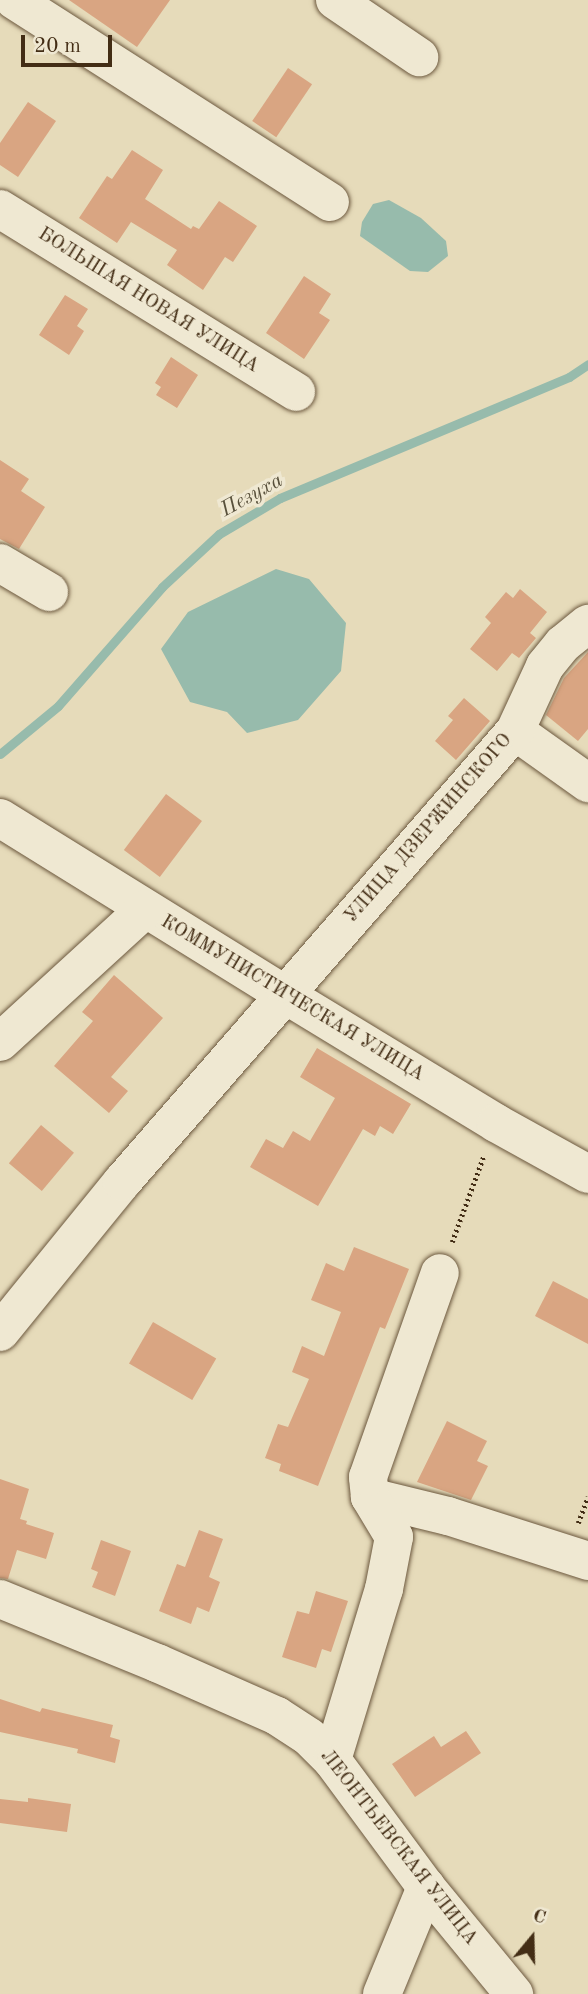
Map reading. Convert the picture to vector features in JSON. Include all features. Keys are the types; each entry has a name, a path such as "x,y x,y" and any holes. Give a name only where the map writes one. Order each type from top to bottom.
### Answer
{"street":[{"path":"14,0 330,202"},
{"path":"335,0 419,57"},
{"name":"БОЛЬШАЯ НОВАЯ УЛИЦА","path":"0,209 296,392"},
{"path":"0,563 49,592"},
{"name":"УЛИЦА ДЗЕРЖИНСКОГО","path":"0,1332 122,1182 515,731 545,666 563,644 588,624"},
{"path":"515,731 588,783"},
{"name":"КОММУНИСТИЧЕСКАЯ УЛИЦА","path":"0,818 496,1123 588,1174"},
{"path":"0,1042 145,909"},
{"path":"332,1760 384,1588 394,1536 370,1497 368,1477 440,1273"},
{"path":"370,1497 448,1516 588,1561"},
{"name":"ЛЕОНТЬЕВСКАЯ УЛИЦА","path":"0,1600 157,1663 277,1716 309,1737 332,1760 426,1887 514,1994"},
{"path":"382,1994 426,1887"}],"path":[{"path":"440,1273 496,1123"}],"shaded area":[{"path":"389,200 421,218 446,241 448,256 428,272 410,271 360,236 362,222 373,204"},
{"path":"276,569 309,579 346,623 341,671 298,720 247,733 227,712 190,702 161,649 188,612"}],"building":[{"path":"69,0 170,0 137,47"},
{"path":"288,68 312,84 276,137 252,121"},
{"path":"28,102 56,121 18,177 0,165 0,143"},
{"path":"132,150 163,170 145,199 191,229 193,226 199,229 219,201 257,226 233,262 225,257 203,290 167,265 177,250 131,222 117,243 79,218 107,176 112,179"},
{"path":"304,276 331,294 319,313 330,320 304,359 266,333"},
{"path":"65,295 88,309 77,326 84,331 69,355 39,335"},
{"path":"171,357 198,375 177,408 156,395 161,387 155,383"},
{"path":"0,460 29,479 21,491 45,507 19,549 0,539"},
{"path":"520,589 547,612 530,633 536,638 519,658 512,653 497,671 470,649 491,623 485,617 506,592 513,598"},
{"path":"588,652 588,729 578,741 546,715 564,678"},
{"path":"464,698 490,721 456,760 435,741 453,720 448,716"},
{"path":"166,794 202,821 160,877 124,850"},
{"path":"114,975 163,1018 111,1077 128,1091 109,1113 54,1066 93,1021 82,1012"},
{"path":"317,1048 411,1104 393,1134 380,1126 375,1136 363,1129 318,1206 250,1167 266,1139 283,1148 293,1131 310,1141 335,1098 300,1077"},
{"path":"41,1125 74,1153 42,1191 9,1163"},
{"path":"354,1247 409,1269 385,1329 380,1327 318,1486 279,1471 281,1464 265,1458 278,1424 288,1427 309,1379 292,1372 302,1346 324,1356 341,1312 311,1300 326,1263 344,1271"},
{"path":"553,1281 588,1299 588,1344 535,1316"},
{"path":"153,1322 216,1358 192,1400 129,1364"},
{"path":"447,1421 487,1441 477,1461 488,1466 471,1500 417,1482"},
{"path":"0,1479 29,1489 20,1519 27,1521 26,1524 54,1533 46,1559 17,1550 8,1579 0,1578"},
{"path":"199,1530 223,1539 209,1577 220,1582 209,1612 197,1607 191,1624 159,1611 177,1564 185,1567"},
{"path":"101,1540 131,1551 115,1596 92,1587 98,1572 91,1569"},
{"path":"316,1591 348,1601 331,1652 322,1649 316,1668 282,1657 297,1611 309,1614"},
{"path":"0,1699 40,1712 42,1708 113,1725 110,1737 120,1740 115,1763 77,1753 78,1749 0,1732"},
{"path":"466,1731 481,1753 415,1797 392,1764 434,1736 441,1747"},
{"path":"28,1798 71,1804 67,1832 0,1823 0,1799 28,1802"}],"waterway":[{"name":"Пезуха","path":"0,754 58,706 162,587 219,534 280,498 569,377 588,364"}]}
